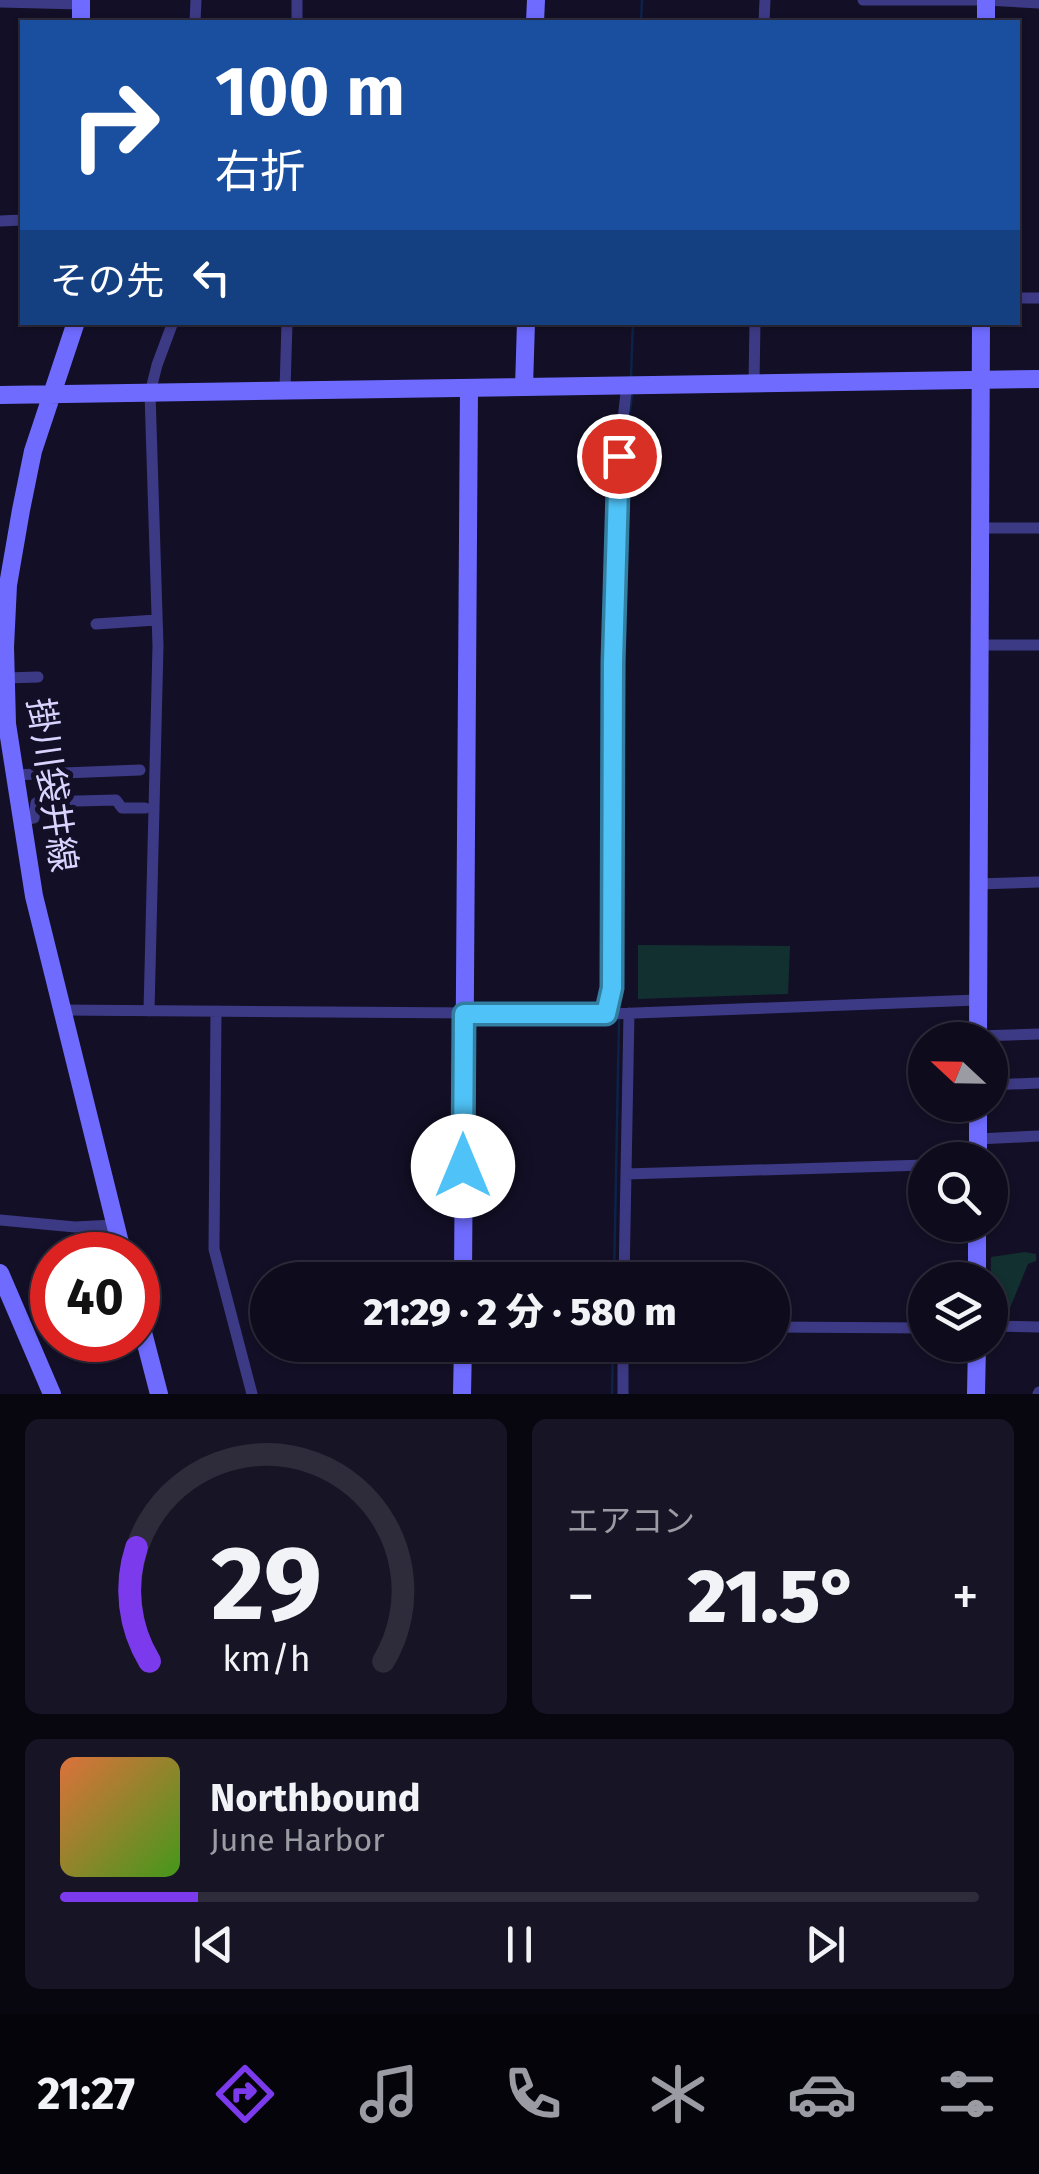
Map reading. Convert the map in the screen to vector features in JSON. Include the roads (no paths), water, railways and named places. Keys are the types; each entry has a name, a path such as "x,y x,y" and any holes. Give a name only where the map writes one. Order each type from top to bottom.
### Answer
{"street":[{"path":"863,0 1039,4"},
{"path":"0,2 81,9"},
{"name":"掛川袋井線","path":"75,325 34,451 8,585 7,724 34,896 116,1232"},
{"path":"148,1010 158,646 150,393 173,325"},
{"path":"285,390 287,325"},
{"path":"524,387 526,325"},
{"path":"754,383 756,325"},
{"path":"978,1022 981,325"},
{"path":"0,395 1039,379"},
{"path":"608,1014 612,988 619,456 636,384"},
{"path":"463,1262 470,388"},
{"path":"979,528 1039,528"},
{"path":"96,624 156,620"},
{"path":"978,645 1039,645"},
{"path":"6,678 38,677"},
{"path":"13,775 140,770"},
{"path":"21,820 34,818 39,802 116,800 122,808 145,808"},
{"path":"977,884 1039,882"},
{"path":"62,1010 608,1014 977,1000"},
{"path":"216,1011 214,1249 252,1394"},
{"path":"624,1262 627,1013"},
{"path":"1008,1036 1039,1034"},
{"path":"1008,1085 1039,1083"},
{"path":"978,1122 978,1139 1039,1136"},
{"path":"626,1174 908,1166"},
{"path":"0,1220 75,1227 115,1226"},
{"path":"0,1273 52,1394"},
{"path":"1008,1326 1039,1327"},
{"path":"790,1327 908,1328"},
{"path":"151,1362 159,1394"},
{"path":"462,1362 462,1394"},
{"path":"623,1394 624,1362"},
{"path":"976,1394 977,1362"}],"waterway":[{"path":"641,20 642,0"},
{"path":"631,376 633,325"},
{"path":"630,411 632,394"},
{"path":"619,1010 629,418"},
{"path":"614,1262 619,1018"},
{"path":"612,1394 613,1362"}]}
